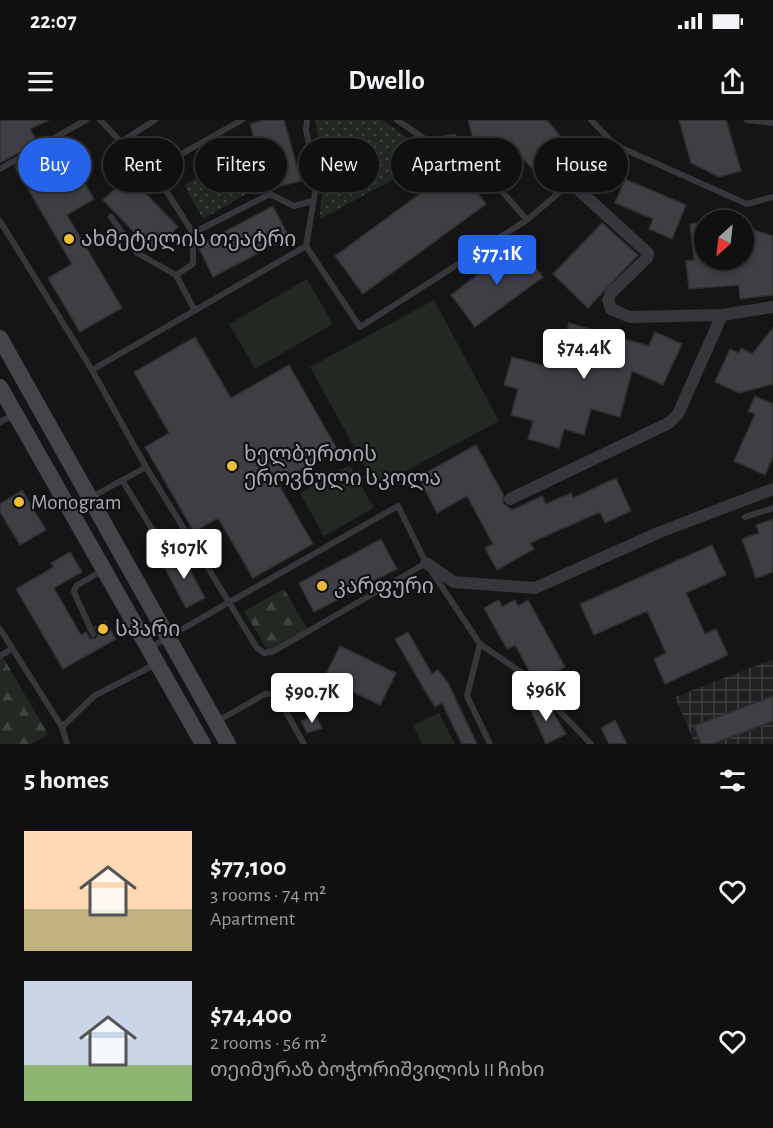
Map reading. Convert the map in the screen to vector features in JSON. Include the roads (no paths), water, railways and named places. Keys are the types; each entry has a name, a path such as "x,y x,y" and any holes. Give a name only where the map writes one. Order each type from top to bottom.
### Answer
{"main road":[{"path":"0,338 228,744"},
{"path":"0,387 203,744"},
{"path":"51,475 71,464"}],"street":[{"path":"581,192 648,253 647,258 611,293 608,300 611,309 630,317 722,315 773,307"},
{"path":"510,499 669,423 678,414 722,315"},
{"path":"426,563 454,582 535,588 660,532 773,489"}],"lane":[{"path":"0,169 86,120"},
{"path":"100,120 121,142 155,120"},
{"path":"176,275 193,264 193,233 153,170 242,120"},
{"path":"307,120 306,130 317,181 306,246 360,327 527,220 560,192"},
{"path":"397,120 428,141 454,137 527,220"},
{"path":"591,120 608,138"},
{"path":"747,120 773,123"},
{"path":"628,151 747,204 773,197"},
{"path":"193,233 270,194 294,206 314,201"},
{"path":"111,217 138,253 176,275 194,309"},
{"path":"0,220 92,370 146,466 256,648 264,653 274,651 426,563"},
{"path":"92,370 306,246"},
{"path":"0,422 16,414"},
{"path":"90,498 146,466"},
{"path":"122,480 157,537"},
{"path":"148,649 398,506 426,563 480,644 525,675 591,744"},
{"path":"745,517 773,508"},
{"path":"93,634 74,592 76,586 104,570"},
{"path":"0,629 62,727 67,744"},
{"path":"480,644 467,696 490,744"},
{"path":"0,656 12,650"},
{"path":"62,727 94,696 157,664"},
{"path":"216,722 271,692 280,699 304,744"}],"place":[{"name":"ახმეტელის თეატრი","path":"69,239"},
{"name":"ხელბურთის ეროვნული სკოლა","path":"232,466"},
{"name":"Monogram","path":"19,502"},
{"name":"კარფური","path":"322,586"},
{"name":"სპარი","path":"103,629"}]}
